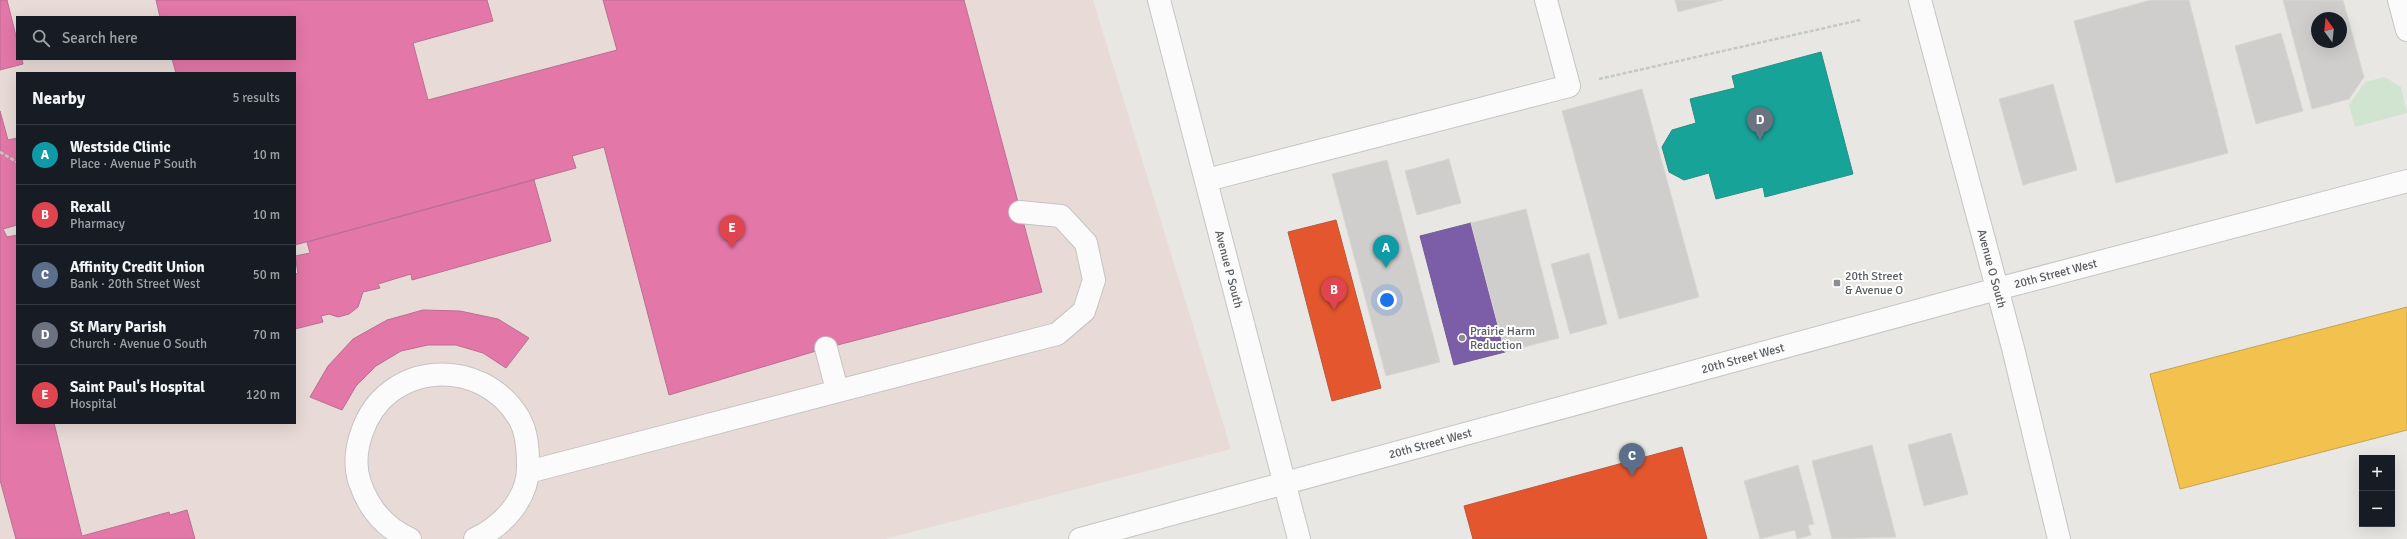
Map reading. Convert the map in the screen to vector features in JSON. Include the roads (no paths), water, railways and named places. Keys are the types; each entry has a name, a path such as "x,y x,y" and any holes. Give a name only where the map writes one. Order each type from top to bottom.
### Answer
{"main road":[{"name":"Avenue P South","path":"1158,0 1207,180 1299,539"},
{"path":"1207,180 1569,86 1546,0"},
{"name":"Avenue O South","path":"1920,0 1997,289 2059,539"},
{"path":"2399,0 2407,30"},
{"name":"20th Street West","path":"1080,539 1997,289 2407,180"},
{"path":"528,472 837,390 1057,334 1084,311 1094,280 1086,243 1061,216 1020,212"},
{"path":"826,348 837,390"},
{"path":"410,539 398,533 381,521 365,499 357,473 357,446 365,421 381,399 403,383 428,375 455,374 481,382 503,398 519,419 528,444 528,472 522,495 508,516 485,537"}],"place":[{"name":"St Mary Parish","path":"1760,140"},
{"name":"Saint Paul's Hospital","path":"732,248"},
{"name":"Westside Clinic","path":"1386,268"},
{"name":"20th Street & Avenue O","path":"1837,283"},
{"name":"Rexall","path":"1334,310"},
{"name":"Prairie Harm Reduction","path":"1462,338"},
{"name":"Affinity Credit Union","path":"1632,476"}]}
